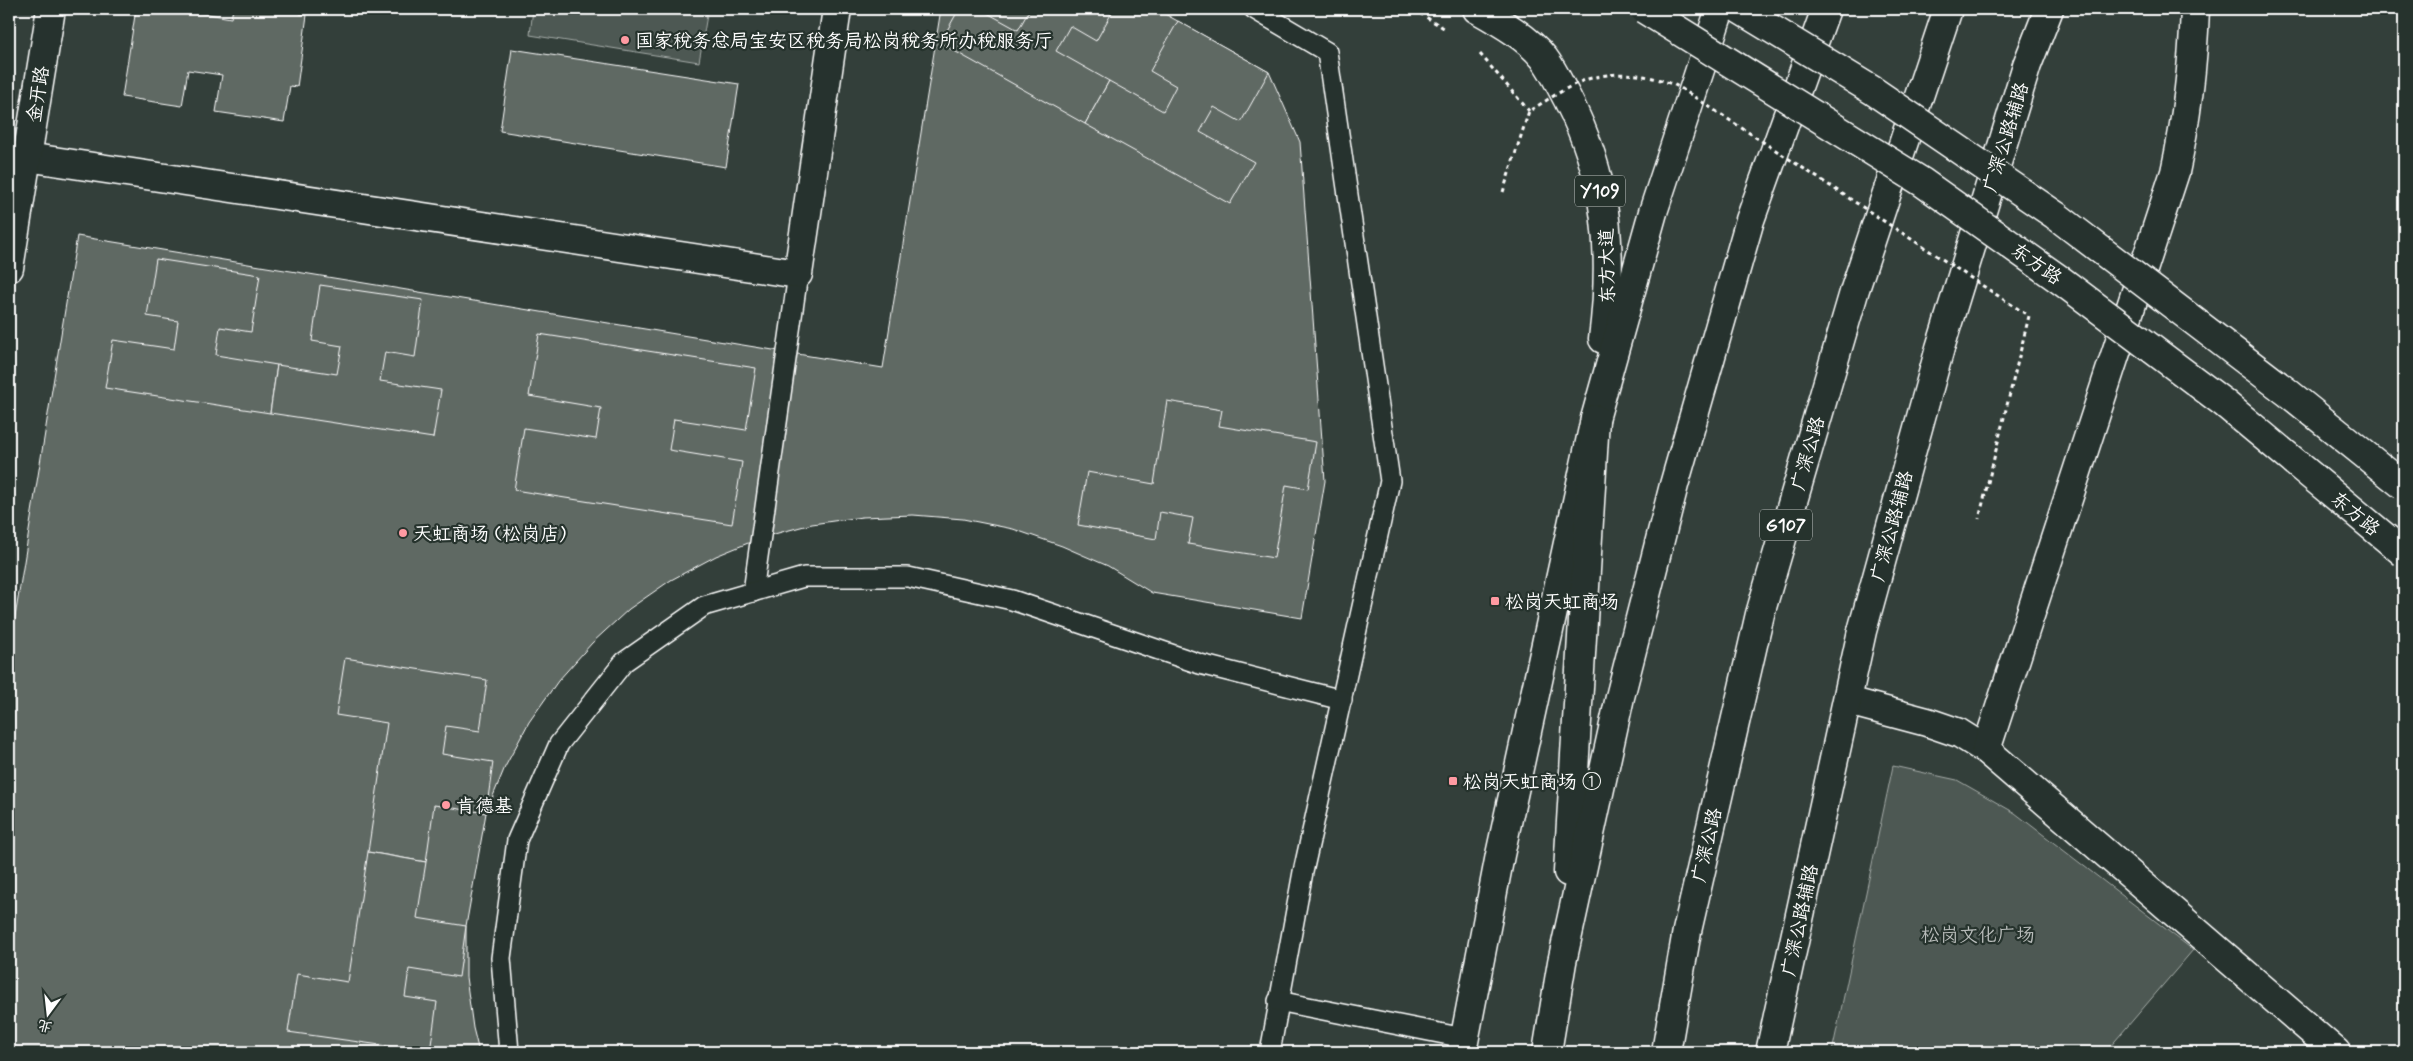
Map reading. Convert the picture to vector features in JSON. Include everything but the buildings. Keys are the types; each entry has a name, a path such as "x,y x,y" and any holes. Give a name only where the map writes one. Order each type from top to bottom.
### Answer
{"main road":[{"name":"金开路","path":"9,268 51,9"},
{"path":"27,158 798,274 837,9"},
{"name":"东方大道","path":"1477,9 1516,18 1544,58 1583,130 1600,186 1608,238 1609,293 1596,419"},
{"name":"东方路","path":"1644,9 1922,182 2063,282 2224,403 2404,553"},
{"path":"1463,1045 1500,855 1596,419 1653,212 1720,9"},
{"path":"1739,9 1872,90 2055,214 2287,392 2404,486"},
{"path":"1547,1052 1562,962 1620,697 1674,485 1750,220 1826,9"},
{"name":"广深公路","path":"1666,1052 1686,931 1760,614 1855,289 1948,9"},
{"name":"广深公路辅路","path":"1770,1052 1862,631 1940,348 2027,65 2048,9"},
{"path":"1986,750 2175,172 2186,124 2193,68 2195,9"},
{"path":"1562,962 1596,419"},
{"path":"1848,702 1926,722 1959,733 1986,750 2336,1052"}],"lane":[{"path":"1254,9 1326,52 1390,481 1303,872 1270,1052"},
{"path":"753,592 798,274"},
{"path":"509,1052 501,958 517,840 559,744 624,662 704,606 804,577 908,577 1012,600 1200,664 1342,700"},
{"path":"1278,1001 1463,1045"}],"path":[{"path":"1412,9 1450,32"},
{"path":"1479,53 1529,111"},
{"path":"1503,192 1529,111 1587,79 1624,74 1661,79 1679,87 2029,316 1979,519"}],"green space":[{"path":"533,9 708,9 699,62 530,35"},
{"name":"松岗文化广场","path":"1893,766 1957,780 2015,813 2193,950 2109,1048 2113,1052 1832,1052"}],"place":[{"name":"国家税务总局宝安区税务局松岗税务所办税服务厅","path":"625,40"},
{"name":"天虹商场 (松岗店)","path":"403,533"},
{"name":"松岗天虹商场","path":"1495,601"},
{"name":"松岗天虹商场 ①","path":"1453,781"},
{"name":"肯德基","path":"446,805"}]}
